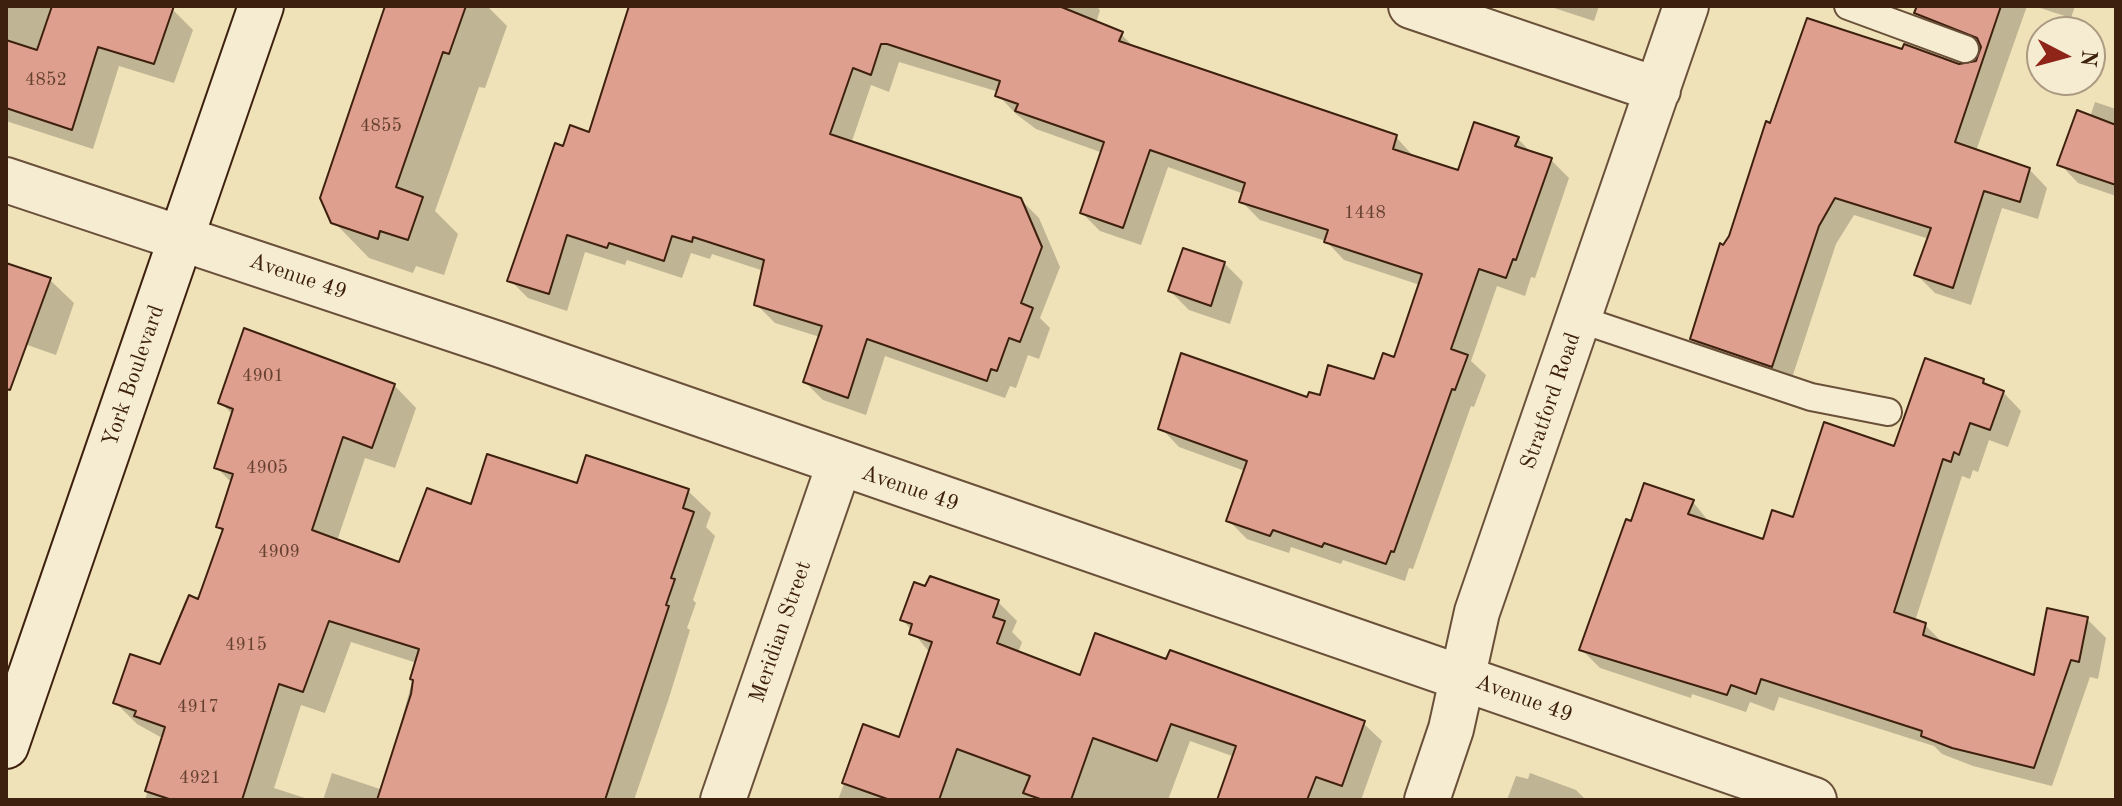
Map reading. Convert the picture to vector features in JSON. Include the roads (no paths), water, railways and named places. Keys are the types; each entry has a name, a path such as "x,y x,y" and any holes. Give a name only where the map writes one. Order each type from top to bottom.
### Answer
{"street":[{"name":"York Boulevard","path":"6,746 261,6"},
{"path":"1411,6 1658,90"},
{"name":"Stratford Road","path":"1427,800 1451,729 1477,612 1686,6"},
{"name":"Avenue 49","path":"6,180 498,344 839,465 1462,676 1814,800"},
{"name":"Meridian Street","path":"723,800 839,465"}],"lane":[{"path":"1848,6 1965,49"},
{"path":"1579,319 1811,397 1888,412"}]}
